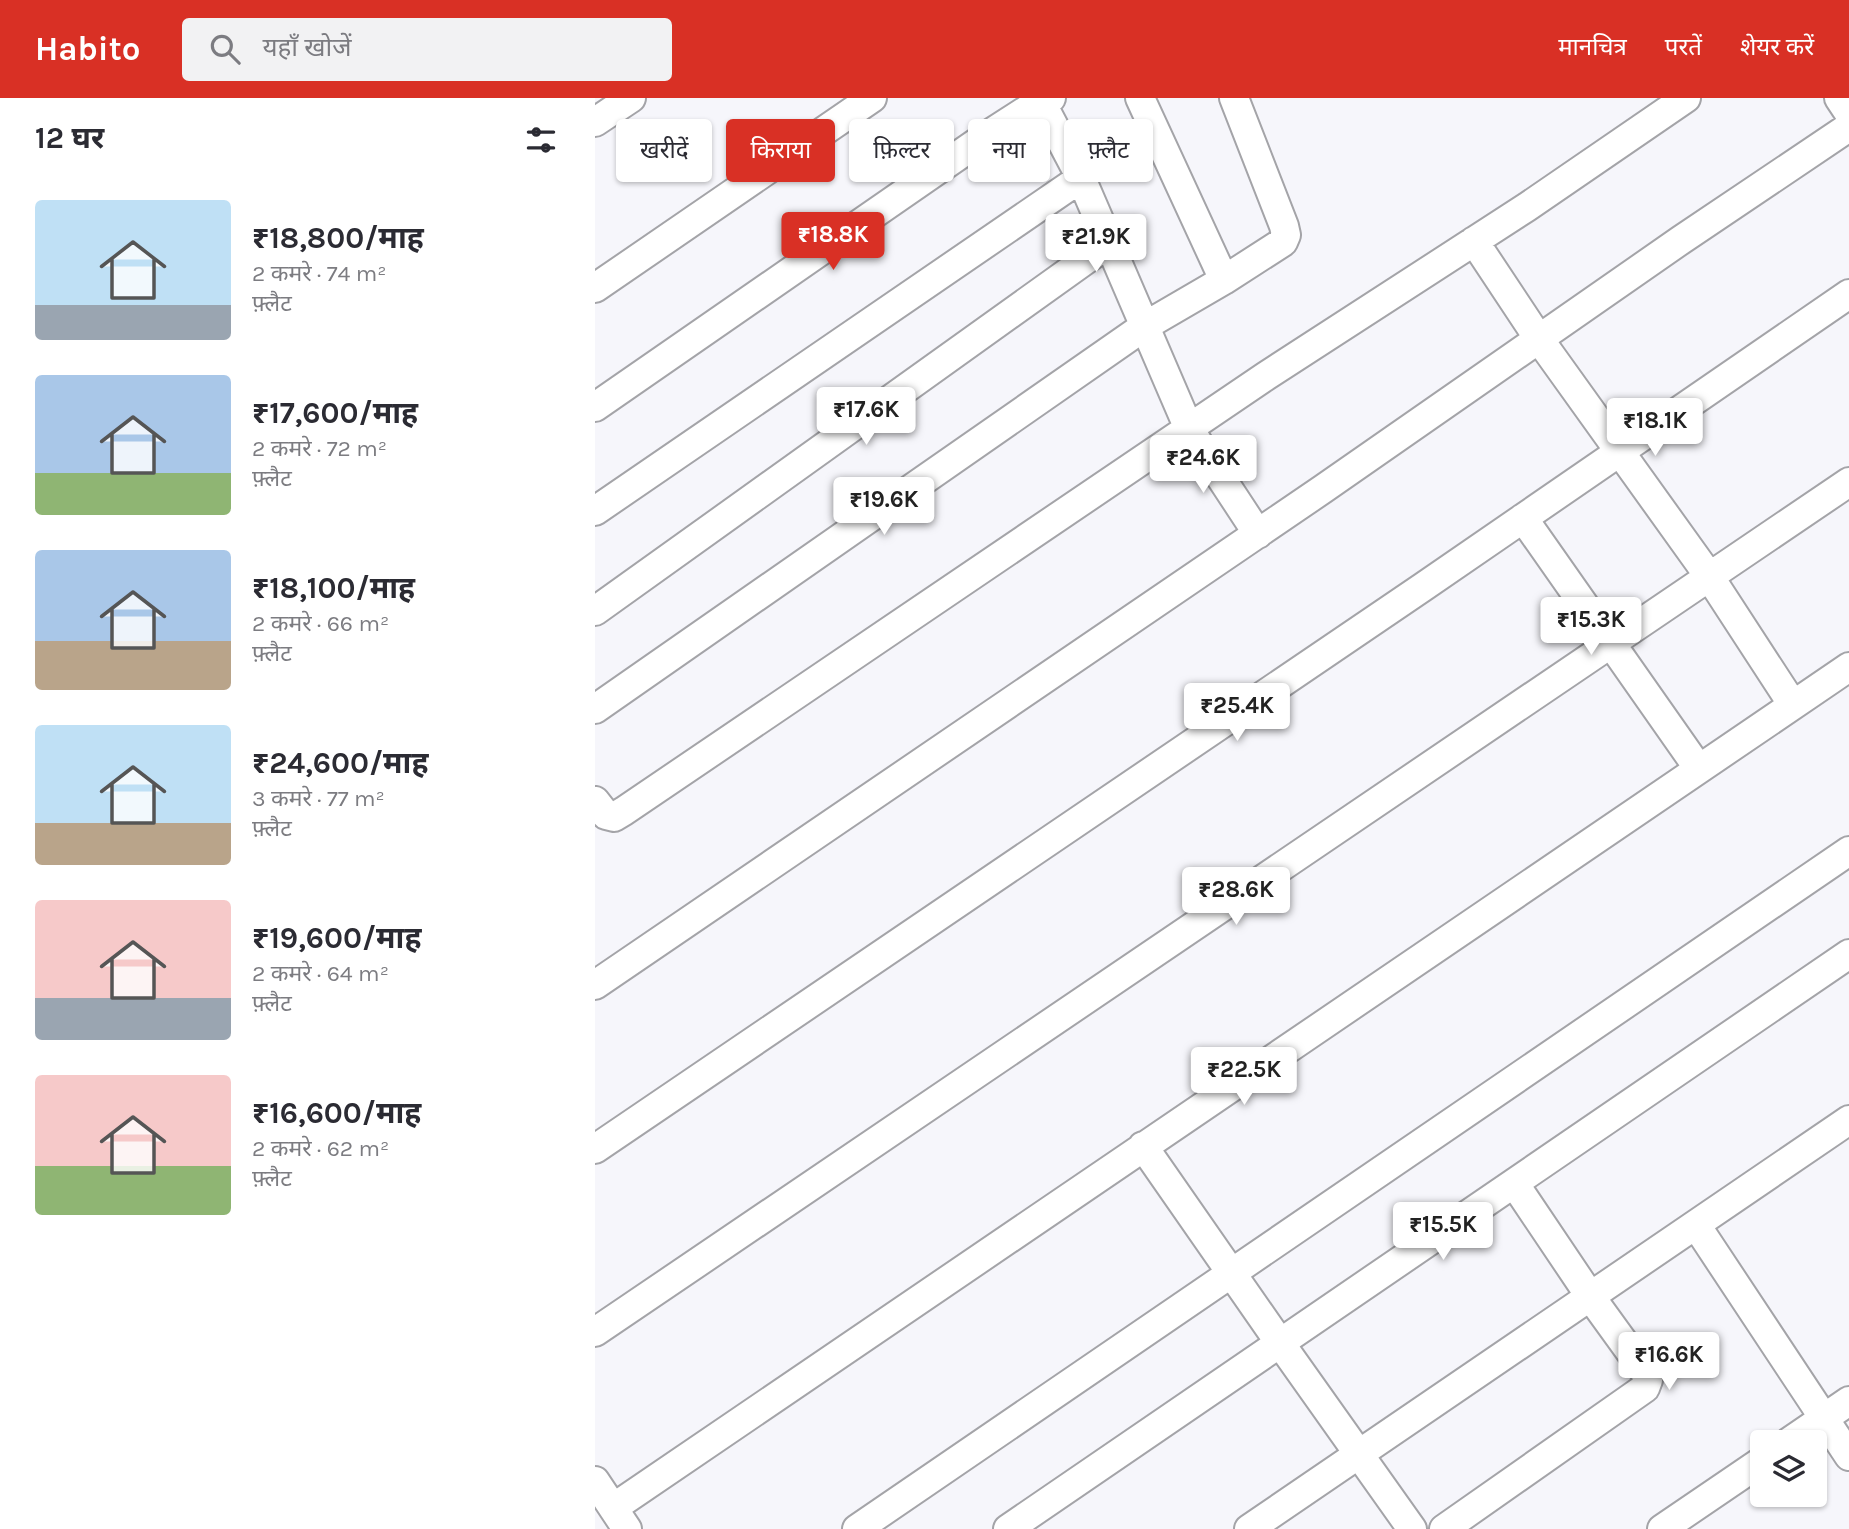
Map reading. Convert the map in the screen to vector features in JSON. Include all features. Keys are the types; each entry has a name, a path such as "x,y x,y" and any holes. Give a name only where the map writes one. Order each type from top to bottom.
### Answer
{"street":[{"path":"595,122 631,98"},
{"path":"595,288 872,98"},
{"path":"1140,98 1224,280"},
{"path":"595,709 1145,326 1283,242 1286,235 1284,226 1234,98"},
{"path":"595,801 606,815 614,817 625,811 1266,376 1527,207 1686,98"},
{"path":"1839,98 1849,113"},
{"path":"595,407 1044,99 1064,142"},
{"path":"595,985 1258,534 1681,240 1849,127"},
{"path":"595,511 1075,182"},
{"path":"1083,182 1189,429 1258,534"},
{"path":"1474,241 1538,339 1709,576 1793,705"},
{"path":"595,611 1109,243"},
{"path":"595,1149 1849,294"},
{"path":"595,1332 1849,482"},
{"path":"1523,518 1699,768"},
{"path":"595,1481 620,1518 1143,1146 1849,667"},
{"path":"857,1529 1849,851"},
{"path":"1008,1529 1849,954"},
{"path":"1249,1529 1849,1120"},
{"path":"1143,1146 1412,1529"},
{"path":"1444,1529 1645,1388 1648,1380 1514,1184"},
{"path":"1696,1225 1849,1457"},
{"path":"1807,1430 1849,1401"},
{"path":"1662,1529 1750,1469"}]}
